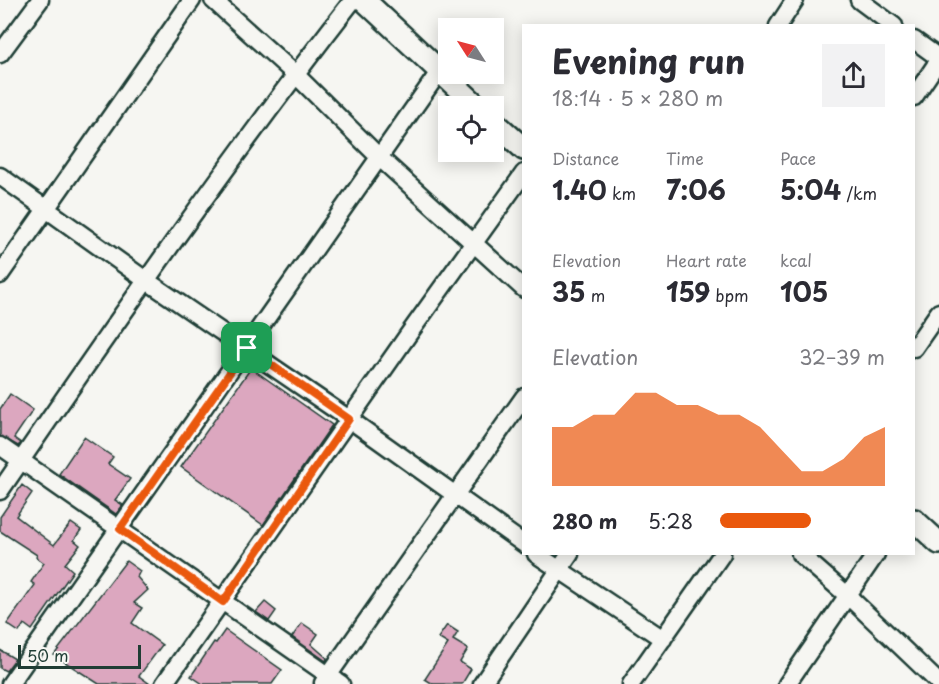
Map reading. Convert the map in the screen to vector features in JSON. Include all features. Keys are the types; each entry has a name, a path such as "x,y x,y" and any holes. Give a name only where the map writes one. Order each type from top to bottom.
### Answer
{"street":[{"path":"0,54 40,0"},
{"path":"0,275 192,0"},
{"path":"213,0 295,74 380,158 522,287"},
{"path":"0,491 147,280 295,74 353,0"},
{"path":"364,0 438,71"},
{"path":"779,24 795,0"},
{"path":"859,0 891,24"},
{"path":"915,41 939,59 915,95"},
{"path":"10,684 438,73"},
{"path":"452,84 466,96"},
{"path":"504,131 522,147"},
{"path":"0,176 522,543"},
{"path":"164,684 522,176"},
{"path":"915,347 939,312"},
{"path":"0,446 223,602 331,681 455,495 522,400"},
{"path":"915,521 939,543"},
{"path":"538,555 663,639"},
{"path":"482,684 569,555"},
{"path":"631,684 721,555"},
{"path":"801,555 848,596 939,683"},
{"path":"787,684 875,555"}],"building":[{"path":"251,368 332,425 263,525 181,467"},
{"path":"10,394 33,410 14,438 21,443 18,446 0,436 0,409"},
{"path":"84,437 113,457 108,464 130,479 115,500 123,505 116,514 59,474"},
{"path":"22,485 32,493 16,516 54,545 71,523 81,530 74,540 80,545 65,564 73,571 32,630 24,624 19,632 7,624 35,585 31,582 44,563 36,557 37,555 0,531 0,517"},
{"path":"126,561 140,571 137,577 148,590 134,603 142,608 132,623 162,645 139,676 150,684 99,684 54,655"},
{"path":"265,602 276,611 269,621 256,612"},
{"path":"302,623 318,634 311,644 327,658 326,661 292,637"},
{"path":"447,625 458,632 453,640 468,649 460,662 471,669 462,684 433,684 425,679 448,644 438,638"},
{"path":"225,630 282,670 272,684 203,684 191,676"},
{"path":"0,650 15,659 6,671 0,668"}],"route":[{"path":"247,348 349,419 223,602 120,529 247,348"}]}
